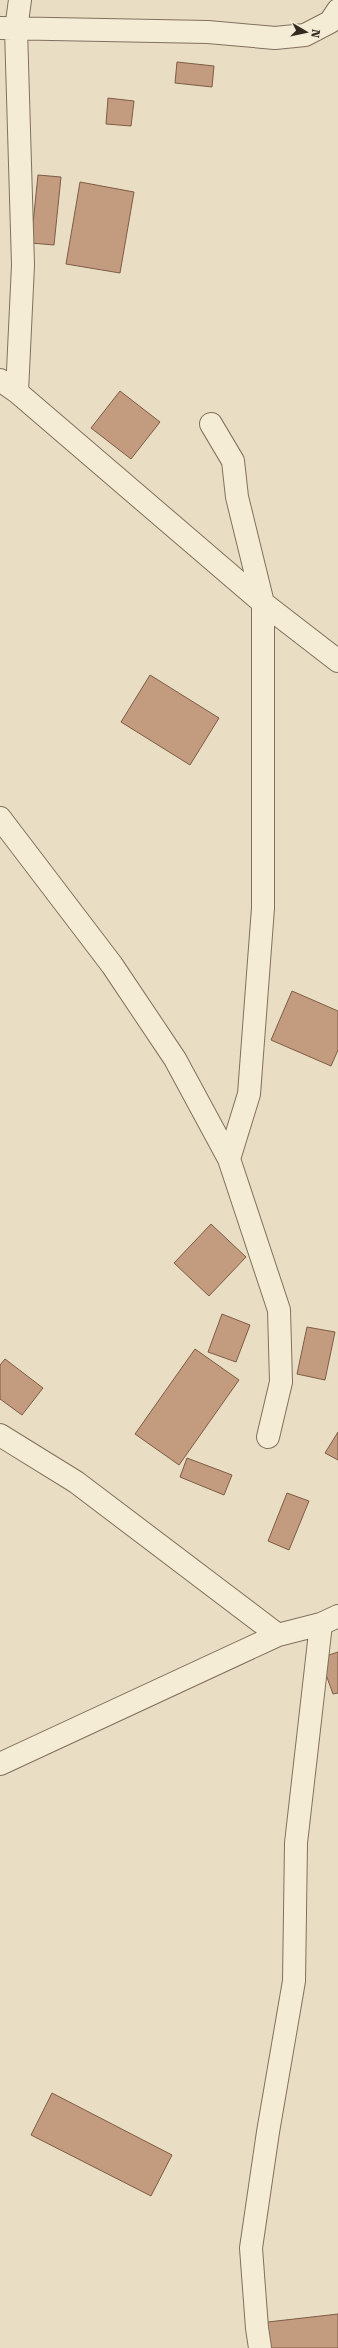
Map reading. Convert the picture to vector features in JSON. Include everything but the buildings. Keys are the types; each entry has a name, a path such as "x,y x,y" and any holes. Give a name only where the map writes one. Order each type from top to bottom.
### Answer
{"street":[{"path":"20,0 8,29 23,264 8,386 263,603 338,661"},
{"path":"8,29 208,32 275,38 305,35 330,22 338,10"},
{"path":"211,424 233,461 237,497 263,603 263,908 249,1094 229,1159"},
{"path":"0,818 129,990 175,1059 229,1159 279,1310 281,1382 268,1437"},
{"path":"0,1435 76,1482 278,1635"},
{"path":"0,1764 278,1635 330,1620 296,1843 294,1980 268,2132 251,2248 260,2348"}]}
